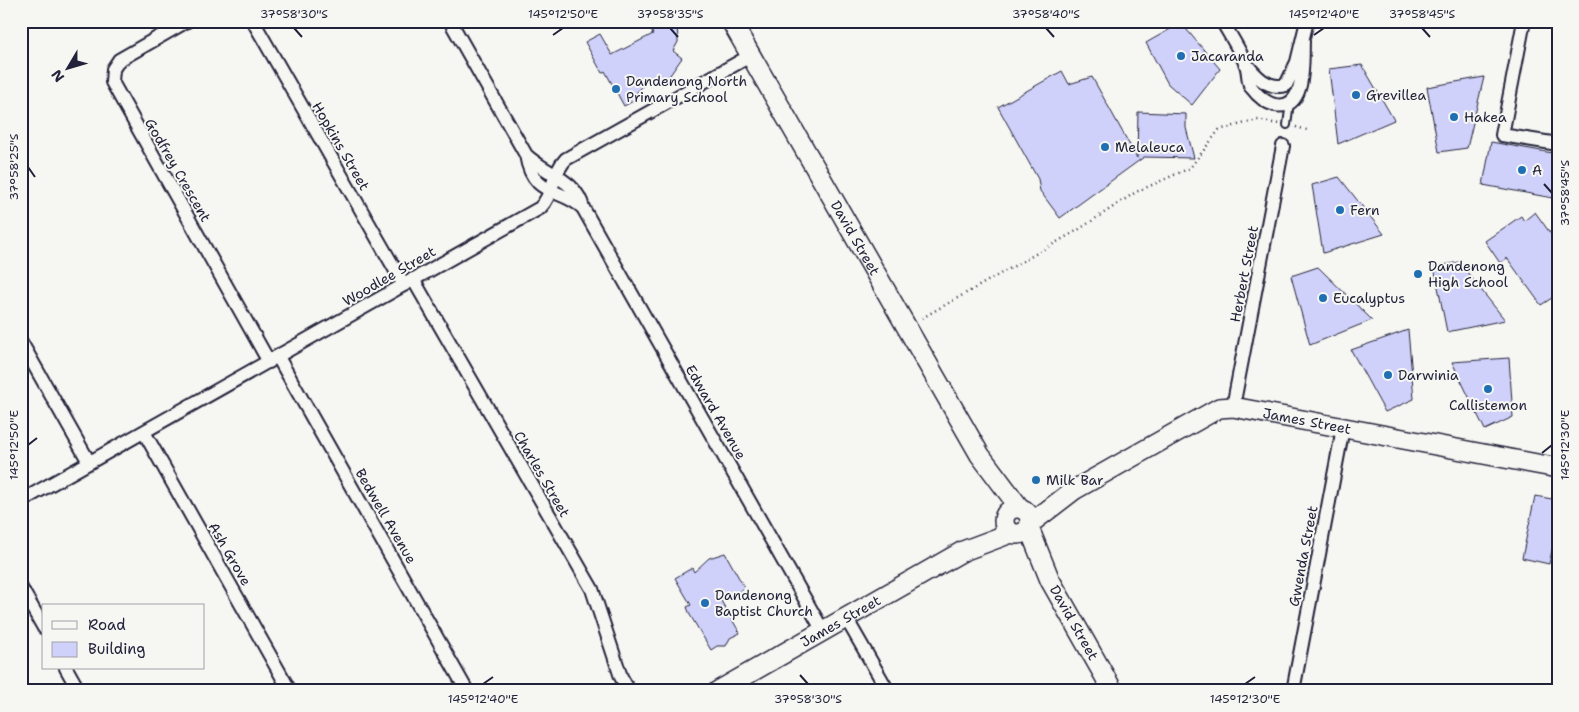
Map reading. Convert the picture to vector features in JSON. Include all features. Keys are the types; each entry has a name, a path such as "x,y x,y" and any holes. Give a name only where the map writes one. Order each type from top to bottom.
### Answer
{"street":[{"name":"Godfrey Crescent","path":"187,21 119,60 113,69 112,82 273,359"},
{"name":"Hopkins Street","path":"253,21 408,282"},
{"name":"Edward Avenue","path":"450,21 526,155 535,178 550,192 572,200 583,208"},
{"name":"David Street","path":"731,21 1113,691"},
{"path":"1222,21 1251,70 1266,84 1275,87 1286,86"},
{"path":"1290,102 1286,86 1290,80 1303,41 1307,21"},
{"path":"1524,21 1502,135 1558,144"},
{"path":"1243,58 1249,82 1261,97 1275,104 1290,102 1296,97 1300,86 1303,41"},
{"name":"Woodlee Street","path":"21,501 540,208 566,159 750,56"},
{"name":"Herbert Street","path":"1233,407 1283,146"},
{"name":"Edward Avenue","path":"526,155 570,184 577,192 583,208 823,631"},
{"name":"Charles Street","path":"408,282 592,589 621,677 629,691"},
{"path":"21,342 90,462"},
{"name":"Bedwell Avenue","path":"273,359 467,691"},
{"name":"James Street","path":"718,691 1218,408 1233,407 1558,468"},
{"name":"Gwenda Street","path":"1293,691 1343,428"},
{"name":"Ash Grove","path":"144,432 290,691"},
{"path":"21,588 42,625"},
{"path":"846,618 888,691"},
{"path":"67,670 79,691"}],"lane":[{"path":"1287,125 1290,102"}],"path":[{"path":"922,318 1078,230 1136,192 1190,168 1219,130 1256,120"}],"building":[{"path":"646,21 677,21 678,42 673,51 682,58 663,85 653,76 636,93 639,98 624,106 605,71 602,73 585,42 600,34 612,55 653,34"},
{"name":"Jacaranda","path":"1181,23 1220,69 1192,105 1168,84 1146,43"},
{"name":"Grevillea","path":"1362,65 1394,120 1338,144 1329,69"},
{"name":"Melaleuca","path":"1062,71 1069,84 1092,77 1137,158 1138,112 1186,114 1186,128 1194,158 1144,157 1060,218 1040,191 1038,179 998,107"},
{"name":"Hakea","path":"1484,77 1467,148 1439,152 1427,87"},
{"name":"A","path":"1491,142 1558,154 1558,199 1483,185"},
{"name":"Fern","path":"1339,177 1384,234 1323,253 1312,185"},
{"path":"1535,212 1558,244 1558,294 1541,305 1507,258 1500,263 1485,241 1521,216 1524,221"},
{"path":"1459,262 1505,320 1447,332 1434,267"},
{"name":"Eucalyptus","path":"1318,267 1372,320 1310,345 1291,276"},
{"name":"Darwinia","path":"1408,330 1414,399 1385,412 1351,350"},
{"name":"Callistemon","path":"1509,358 1513,417 1485,430 1452,362"},
{"path":"1535,496 1558,500 1558,532 1556,532 1549,564 1522,558"},
{"name":"Dandenong Baptist Church","path":"725,553 744,587 732,598 721,601 740,633 730,638 726,646 717,646 711,650 690,615 687,607 691,605 675,578 692,568 694,572 709,558"}],"place":[{"name":"Jacaranda","path":"1181,56"},
{"name":"Dandenong North Primary School","path":"616,89"},
{"name":"Grevillea","path":"1356,95"},
{"name":"Hakea","path":"1454,117"},
{"name":"Melaleuca","path":"1105,147"},
{"name":"A","path":"1522,170"},
{"name":"Fern","path":"1340,210"},
{"name":"Dandenong High School","path":"1418,274"},
{"name":"Eucalyptus","path":"1323,298"},
{"name":"Darwinia","path":"1388,375"},
{"name":"Callistemon","path":"1488,389"},
{"name":"Milk Bar","path":"1036,480"},
{"name":"Dandenong Baptist Church","path":"705,603"}]}
